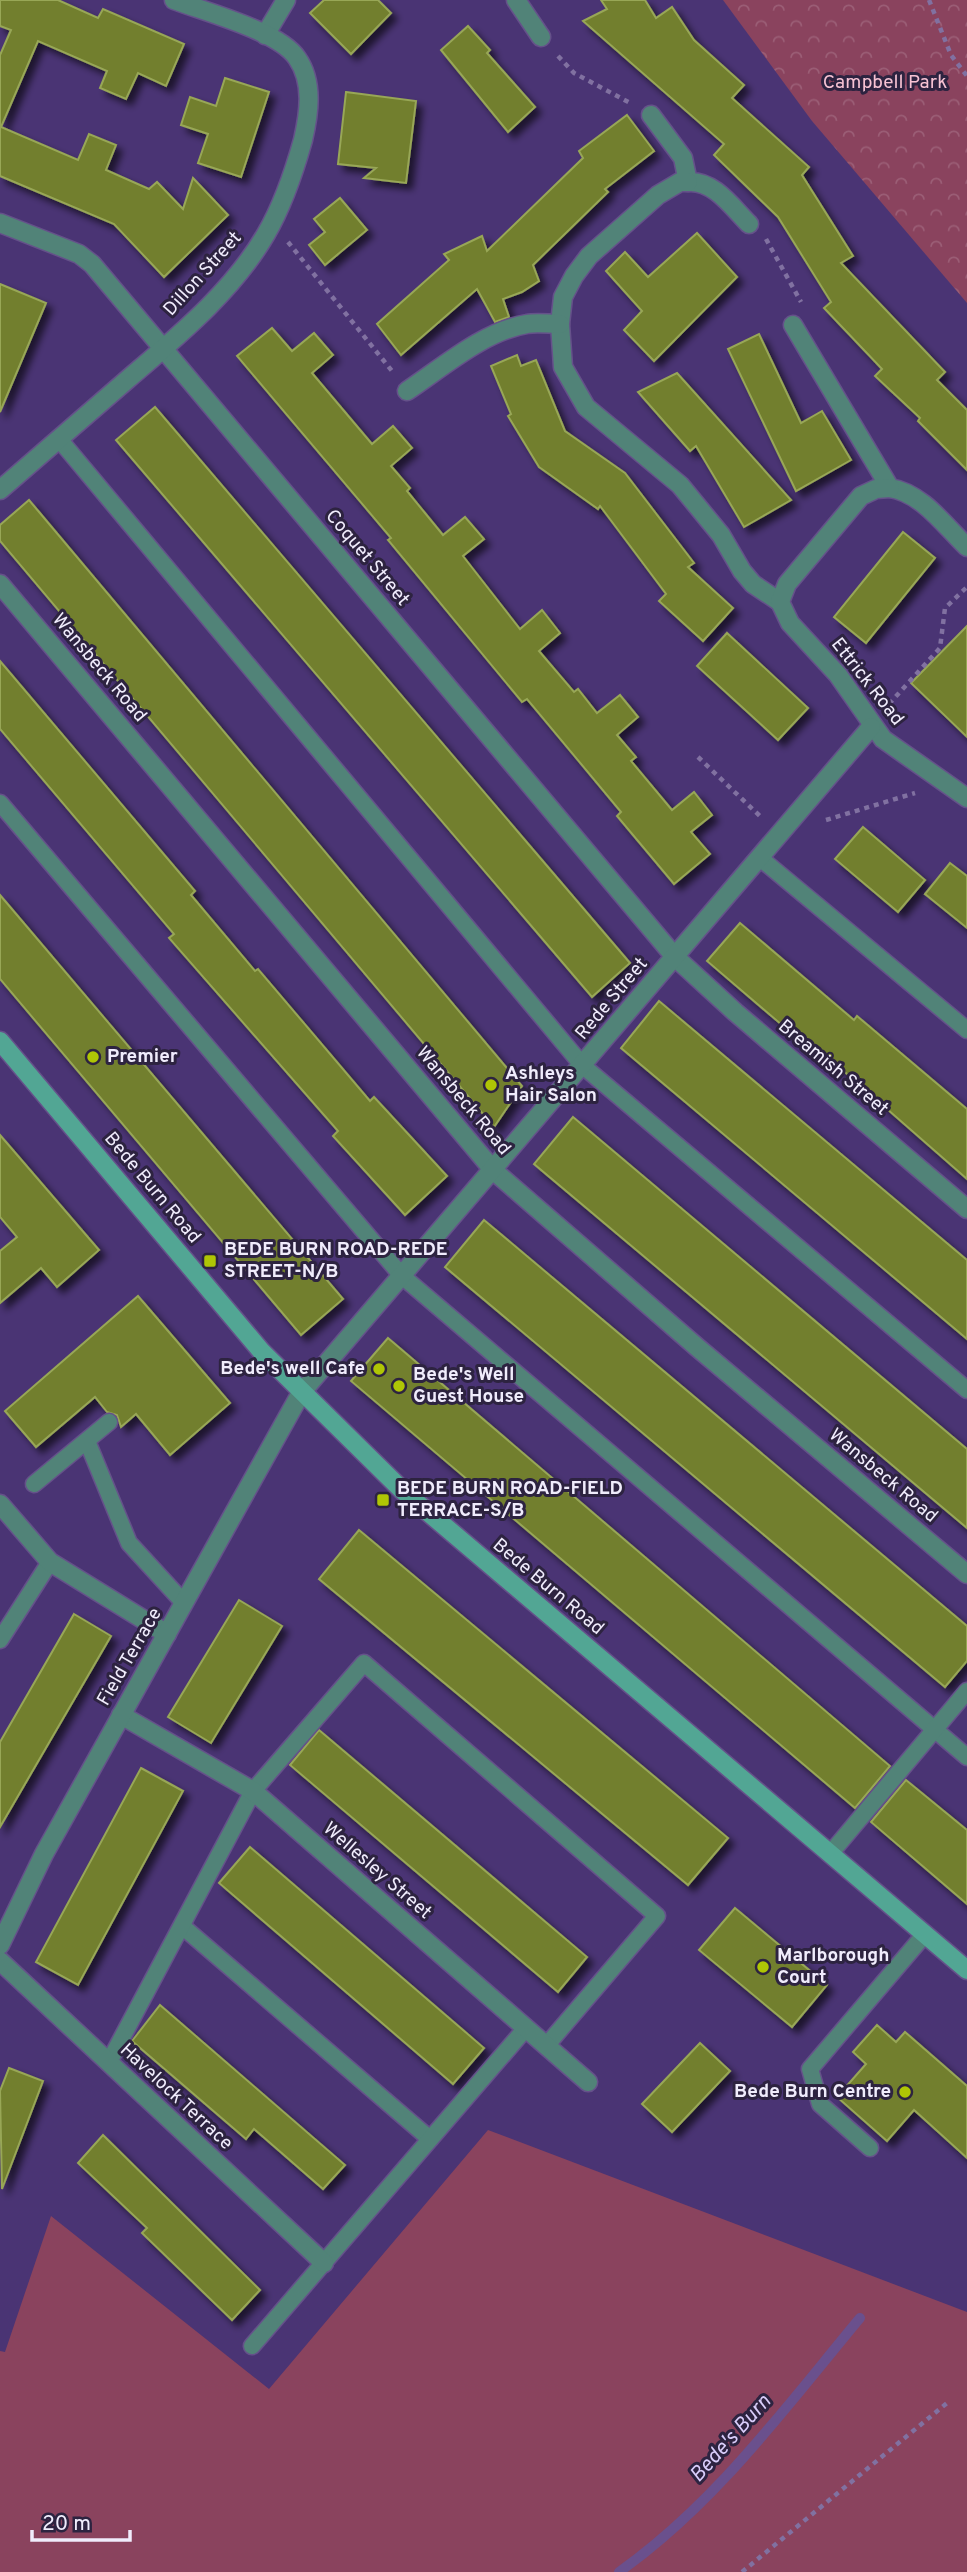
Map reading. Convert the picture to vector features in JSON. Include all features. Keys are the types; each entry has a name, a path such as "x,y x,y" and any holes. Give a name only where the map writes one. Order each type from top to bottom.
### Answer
{"main road":[{"name":"Bede Burn Road","path":"0,1041 262,1352 301,1393 402,1490 967,1970"}],"street":[{"name":"Dillon Street","path":"0,490 164,348 224,288 272,222 298,160 309,99 305,75 297,57 283,44 265,35 174,0"},
{"path":"265,35 286,0"},
{"path":"516,0 541,37"},
{"path":"651,115 683,158 688,182"},
{"path":"749,224 713,188 700,181 680,182 657,195 590,256 574,276 563,298 560,324 563,367 586,407 680,485 721,535 742,571 753,584 780,602 787,584 862,496 876,489 903,490 917,499 967,547"},
{"name":"Coquet Street","path":"0,223 79,254 92,264 675,957"},
{"path":"407,391 462,354 506,331 527,324 560,324"},
{"path":"793,325 890,488"},
{"name":"Wansbeck Road","path":"0,584 494,1171 698,1348 967,1574"},
{"name":"Ettrick Road","path":"780,602 790,623 838,675 872,727 898,751 967,798"},
{"name":"Rede Street","path":"301,1393 872,727"},
{"name":"Breamish Street","path":"675,957 735,1012 967,1209"},
{"name":"Field Terrace","path":"0,1945 44,1854 301,1393"},
{"path":"0,1504 50,1562 167,1634"},
{"name":"Wellesley Street","path":"121,1715 253,1791 588,2082"},
{"name":"Havelock Terrace","path":"0,1961 324,2263"}],"lane":[{"path":"59,439 583,1066 967,1390"},
{"path":"0,803 402,1276 967,1757"},
{"path":"760,858 967,1030"},
{"path":"34,1484 109,1422"},
{"path":"87,1441 129,1543 184,1603"},
{"path":"0,1640 50,1562"},
{"path":"108,2062 253,1791 364,1662 657,1916 546,2046"},
{"path":"830,1854 967,1691"},
{"path":"182,1926 430,2139"},
{"path":"870,2148 820,2104 810,2069 925,1934"},
{"path":"252,2346 526,2028"}],"path":[{"path":"929,0 951,55 967,76"},
{"path":"541,37 574,73 651,115"},
{"path":"272,222 407,391"},
{"path":"749,224 758,225 802,304 793,325"},
{"path":"872,727 940,648 945,608 967,587"},
{"path":"742,2572 947,2403"}],"green space":[{"name":"Campbell Park","path":"723,0 967,0 967,303 812,121"},
{"path":"488,2130 967,2312 967,2572 0,2572 0,2351 5,2352 51,2216 269,2389"}],"building":[{"path":"0,0 58,0 98,18 103,9 184,44 166,86 138,73 126,99 100,88 107,71 38,41 1,127 78,160 89,134 116,145 106,170 149,189 157,182 183,209 193,178 228,215 164,277 114,224 0,176 0,55 11,30 0,26"},
{"path":"324,0 378,0 391,13 351,54 310,13"},
{"path":"601,0 645,0 656,18 672,7 694,40 744,85 732,98 809,167 802,175 853,256 841,263 945,372 937,380 967,410 967,470 918,421 920,418 875,376 882,369 824,308 831,302 778,217 714,155 724,144 583,21 607,9"},
{"path":"468,26 490,50 487,53 535,107 508,132 441,50"},
{"path":"225,78 269,92 241,177 198,163 208,134 181,125 190,97 216,106"},
{"path":"346,92 416,101 406,183 364,178 376,168 338,164"},
{"path":"627,115 654,151 605,189 608,192 533,265 539,281 522,292 503,299 509,317 495,322 477,289 401,355 377,324 449,260 444,254 482,236 487,251 583,158 579,151"},
{"path":"340,198 367,230 325,265 309,245 325,232 314,219"},
{"path":"697,233 737,277 654,361 624,330 642,311 606,271 625,252 648,277"},
{"path":"0,284 46,303 0,412"},
{"path":"272,328 292,351 314,333 333,355 312,373 372,444 393,426 412,448 391,466 410,488 407,491 443,535 465,517 484,539 463,556 520,629 542,610 560,633 539,651 574,692 578,689 597,713 620,695 638,717 617,735 636,757 631,761 672,810 694,792 712,815 691,832 710,854 674,884 617,816 621,812 527,699 522,702 388,540 391,538 237,356"},
{"path":"759,334 801,423 822,411 851,460 796,491 728,349"},
{"path":"517,355 521,366 536,360 565,431 625,473 694,563 688,567 733,608 703,641 659,601 666,594 600,506 598,509 539,467 508,416 511,414 491,366"},
{"path":"677,373 791,500 744,527 696,446 690,451 638,392"},
{"path":"155,407 630,963 592,997 116,440"},
{"path":"29,500 522,1086 494,1127 0,541 0,525"},
{"path":"903,532 935,558 866,643 834,617"},
{"path":"967,626 967,737 911,683"},
{"path":"727,633 808,708 778,740 697,666"},
{"path":"0,661 195,891 191,895 255,971 258,969 370,1101 374,1097 447,1176 405,1215 333,1136 338,1131 169,938 174,934 0,729"},
{"path":"863,827 925,880 898,912 835,859"},
{"path":"950,863 967,876 967,928 925,894"},
{"path":"0,895 343,1299 301,1335 0,979"},
{"path":"740,923 854,1020 857,1016 967,1109 967,1179 814,1045 810,1049 707,961"},
{"path":"659,1001 967,1260 967,1339 621,1048"},
{"path":"573,1117 967,1449 967,1528 534,1164"},
{"path":"0,1135 99,1250 57,1287 41,1268 0,1303 0,1251 17,1237 0,1217"},
{"path":"484,1220 967,1626 967,1661 945,1687 445,1267"},
{"path":"138,1296 230,1403 170,1455 136,1414 121,1427 117,1415 107,1412 95,1397 36,1447 5,1411"},
{"path":"388,1338 890,1766 855,1808 351,1381"},
{"path":"359,1530 728,1838 688,1885 319,1579"},
{"path":"239,1600 282,1626 211,1743 168,1717"},
{"path":"74,1614 111,1636 0,1827 0,1742"},
{"path":"319,1730 587,1957 558,1992 290,1765"},
{"path":"141,1768 183,1791 78,1985 36,1962"},
{"path":"906,1780 967,1830 967,1904 871,1822"},
{"path":"250,1847 484,2048 453,2084 219,1883"},
{"name":"Marlborough Court","path":"735,1908 827,1985 792,2027 699,1950"},
{"path":"160,2005 345,2165 323,2189 254,2129 246,2139 132,2041"},
{"name":"Bede Burn Centre","path":"877,2025 896,2042 905,2032 967,2086 967,2158 914,2110 887,2141 837,2097 866,2064 853,2052"},
{"path":"700,2043 730,2071 672,2132 642,2104"},
{"path":"9,2068 43,2081 2,2189 0,2091"},
{"path":"103,2135 260,2290 232,2320 142,2233 147,2228 78,2163"}],"waterway":[{"name":"Bede's Burn","path":"619,2572 654,2545 718,2485 860,2318"}],"place":[{"name":"Premier","path":"93,1057"},
{"name":"Ashleys Hair Salon","path":"491,1085"},
{"name":"BEDE BURN ROAD-REDE STREET-N/B","path":"210,1261"},
{"name":"Bede's well Cafe","path":"379,1369"},
{"name":"Bede's Well Guest House","path":"399,1386"},
{"name":"BEDE BURN ROAD-FIELD TERRACE-S/B","path":"383,1500"},
{"name":"Marlborough Court","path":"763,1967"},
{"name":"Bede Burn Centre","path":"905,2092"}]}
